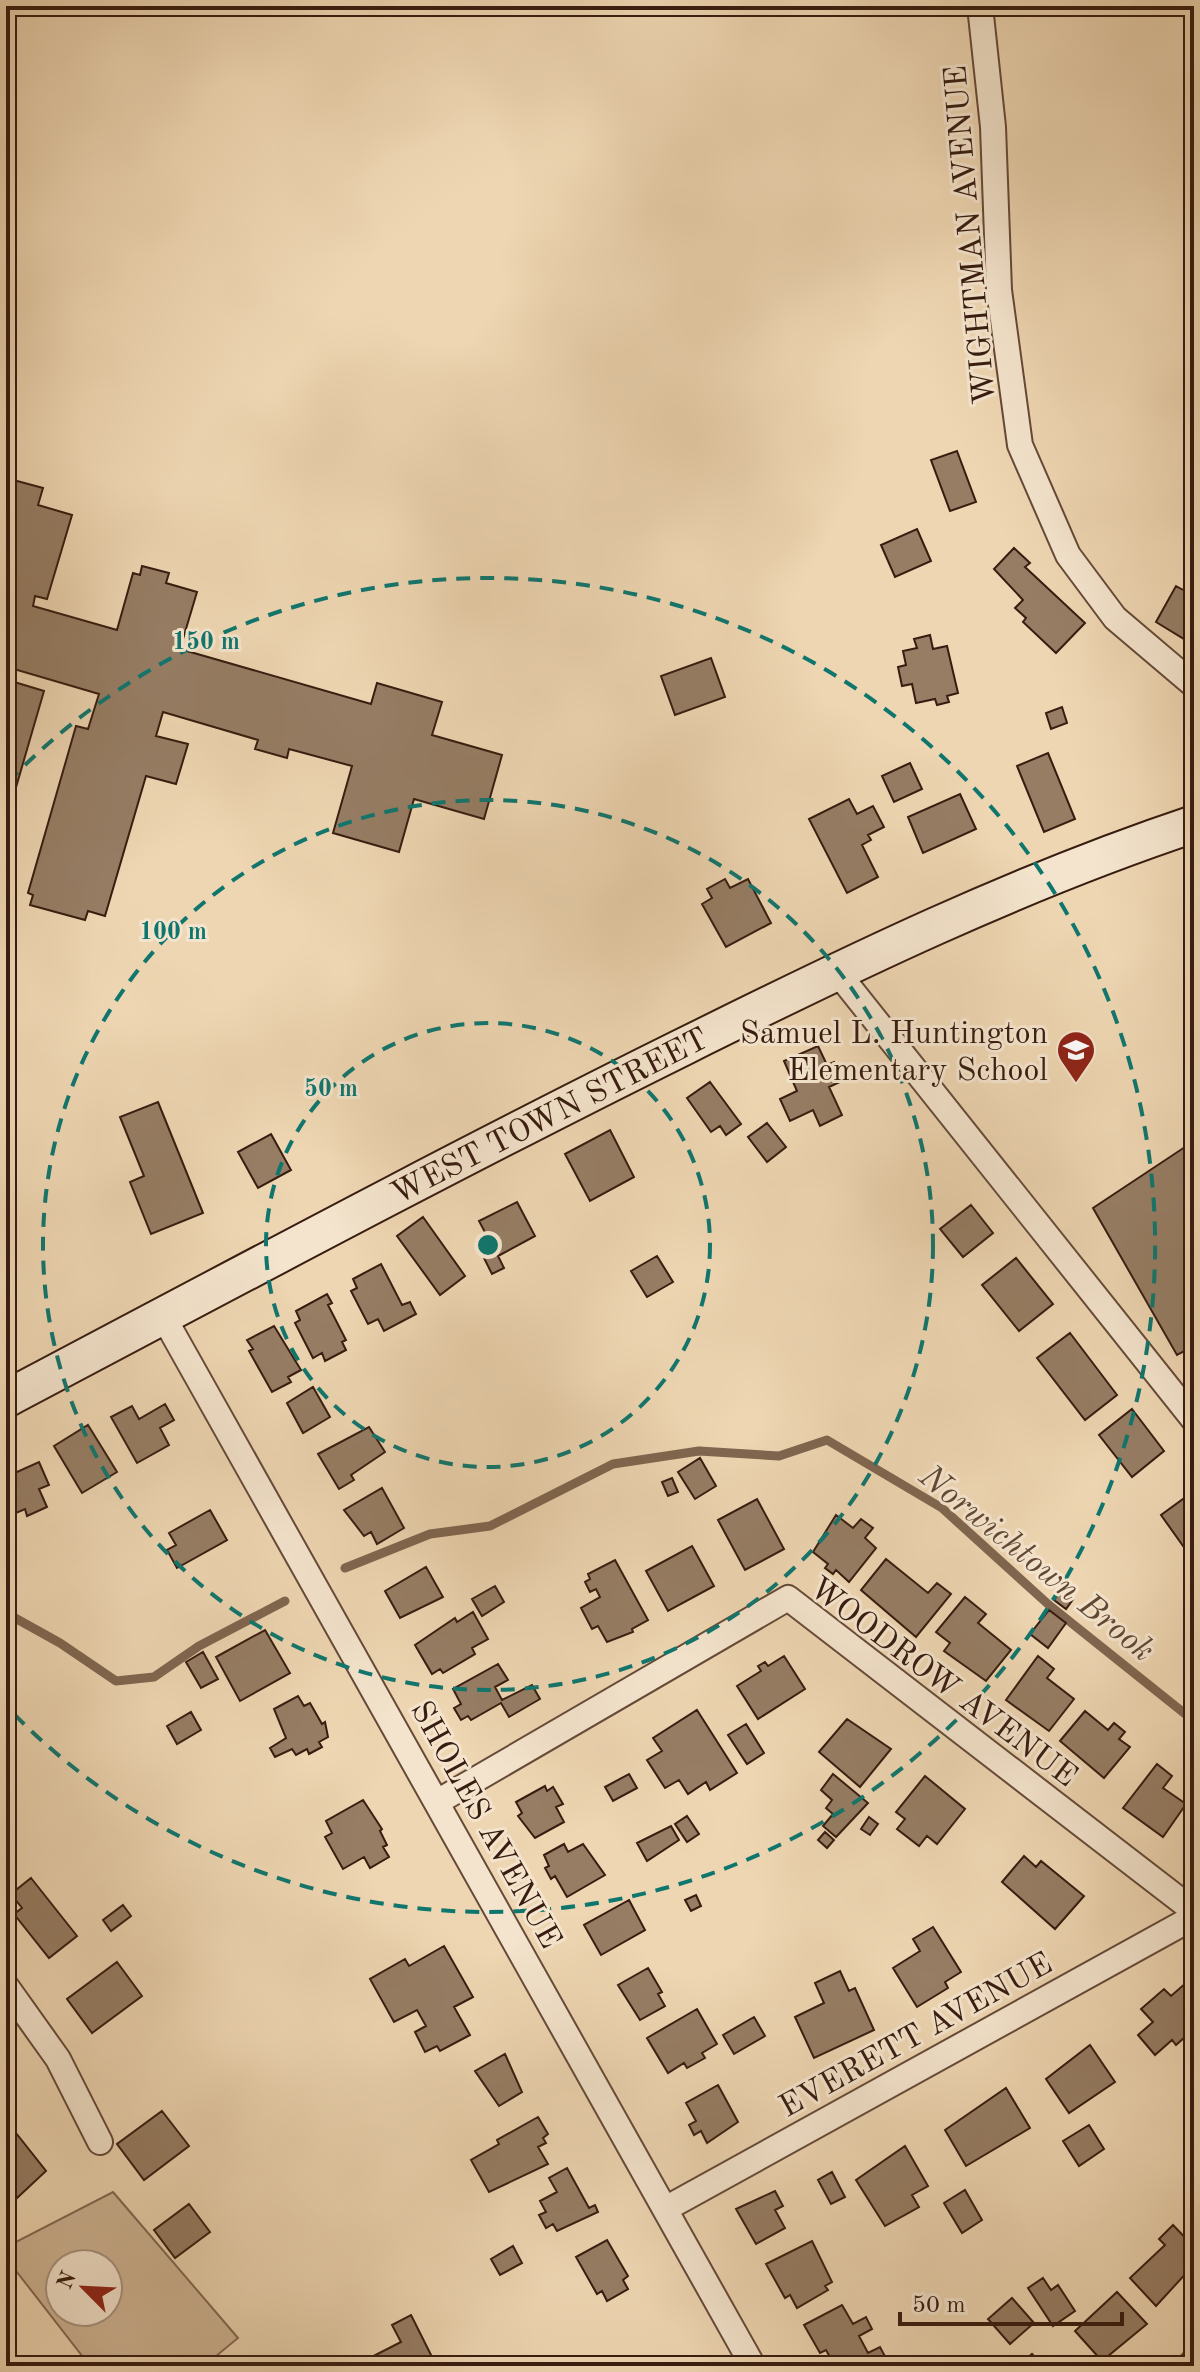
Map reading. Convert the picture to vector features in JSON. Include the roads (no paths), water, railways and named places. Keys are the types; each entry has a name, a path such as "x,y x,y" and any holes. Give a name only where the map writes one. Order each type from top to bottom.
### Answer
{"main road":[{"name":"WEST TOWN STREET","path":"6,1399 556,1110 837,972 979,905 1194,824"}],"street":[{"name":"WIGHTMAN AVENUE","path":"980,6 993,127 999,290 1020,445 1068,555 1115,618 1194,685"},
{"path":"837,972 1194,1420"},
{"name":"SHOLES AVENUE","path":"163,1316 667,2208 753,2366"},
{"name":"WOODROW AVENUE","path":"437,1802 788,1598 1194,1914"},
{"name":"EVERETT AVENUE","path":"667,2208 1194,1914"},
{"path":"6,1986 58,2059 100,2142"},
{"path":"1189,2366 1194,2361"}],"waterway":[{"name":"Norwichtown Brook","path":"345,1568 430,1534 490,1526 613,1464 699,1451 779,1456 827,1440 942,1508 1049,1605 1194,1721"},
{"name":"Norwichtown Brook","path":"6,1613 60,1643 116,1681 154,1677 199,1646 285,1601"}],"place":[{"name":"Samuel L. Huntington Elementary School","path":"1076,1084"}]}
